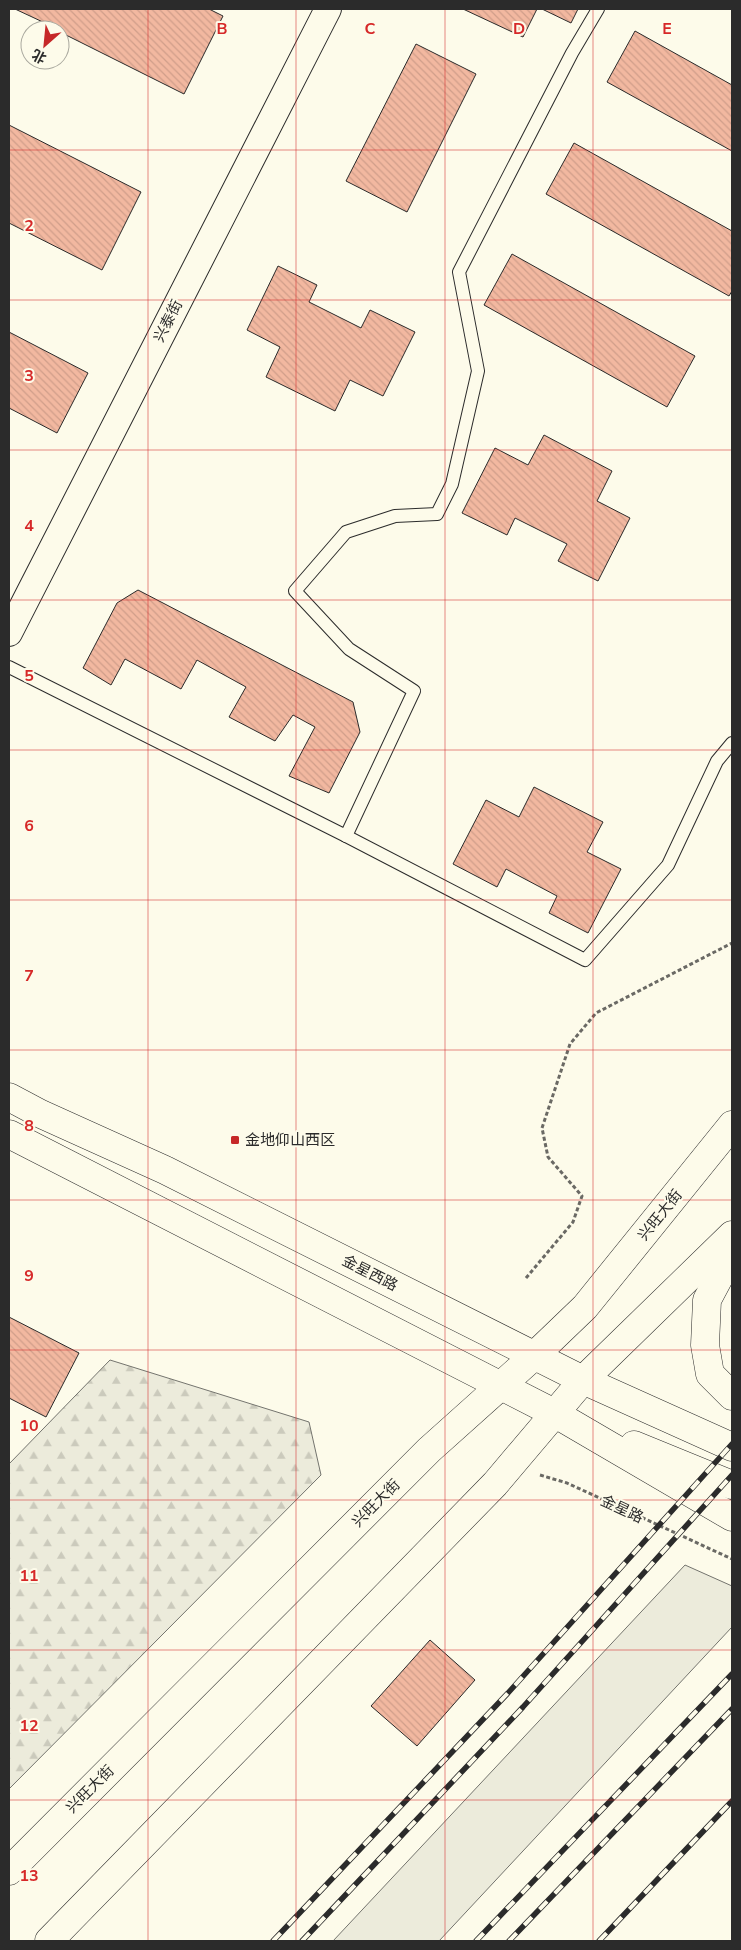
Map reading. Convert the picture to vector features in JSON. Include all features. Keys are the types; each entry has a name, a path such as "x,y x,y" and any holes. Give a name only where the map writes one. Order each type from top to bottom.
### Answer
{"main road":[{"name":"金星西路","path":"9,1097 41,1114 165,1170 583,1380 732,1447"},
{"name":"兴旺大街","path":"9,1871 429,1450 535,1355 585,1306 732,1125"},
{"path":"9,1134 554,1413 732,1517"},
{"path":"49,1941 495,1484 583,1380 732,1235"},
{"path":"732,1253 707,1300 705,1345 710,1374 732,1396"},
{"path":"554,1413 732,1485"},
{"path":"696,1430 732,1435"}],"street":[{"name":"兴泰街","path":"9,633 328,9"}],"lane":[{"path":"346,836 414,691 349,648 295,591 346,532 395,516 438,514 452,484 478,371 459,272 572,53 598,9"},
{"path":"9,667 346,836 585,960 668,865 717,761 732,743"}],"path":[{"path":"526,1278 573,1222 582,1196 548,1157 542,1128 570,1044 596,1013 732,943"},
{"name":"金星路","path":"509,1466 566,1484 732,1559"}],"green space":[{"path":"110,1360 309,1422 321,1475 9,1789 9,1464"},
{"path":"685,1565 732,1586 732,1627 439,1941 333,1941"}],"building":[{"path":"15,9 209,9 223,16 184,94 70,37 70,20 39,20"},
{"path":"463,9 537,9 523,37"},
{"path":"542,9 578,9 571,23"},
{"path":"635,31 732,85 732,151 607,82"},
{"path":"416,44 476,74 407,212 346,181"},
{"path":"9,125 141,192 102,270 9,223"},
{"path":"574,143 732,231 732,291 729,296 546,194"},
{"path":"512,254 695,356 667,407 484,305"},
{"path":"278,266 317,285 309,302 361,328 370,310 415,332 383,396 350,380 335,411 266,377 280,347 247,330"},
{"path":"9,332 88,373 57,433 9,408"},
{"path":"544,435 612,471 597,501 630,518 598,581 558,561 567,544 515,518 507,535 462,513 495,448 528,465"},
{"path":"138,590 353,702 360,732 329,793 289,776 315,727 293,715 275,741 229,717 246,687 197,660 181,689 125,659 111,685 83,668 117,603"},
{"path":"534,787 603,822 587,852 621,869 588,933 549,913 557,896 506,869 497,887 453,864 486,800 519,817"},
{"path":"9,1317 79,1353 46,1417 9,1398"},
{"path":"430,1640 475,1680 417,1746 371,1706"}],"railway":[{"path":"273,1941 508,1693 732,1444"},
{"path":"302,1941 523,1707 732,1475"},
{"path":"476,1941 732,1674"},
{"path":"509,1941 732,1709"},
{"path":"599,1941 732,1801"}],"place":[{"name":"金地仰山西区","path":"235,1140"}]}
